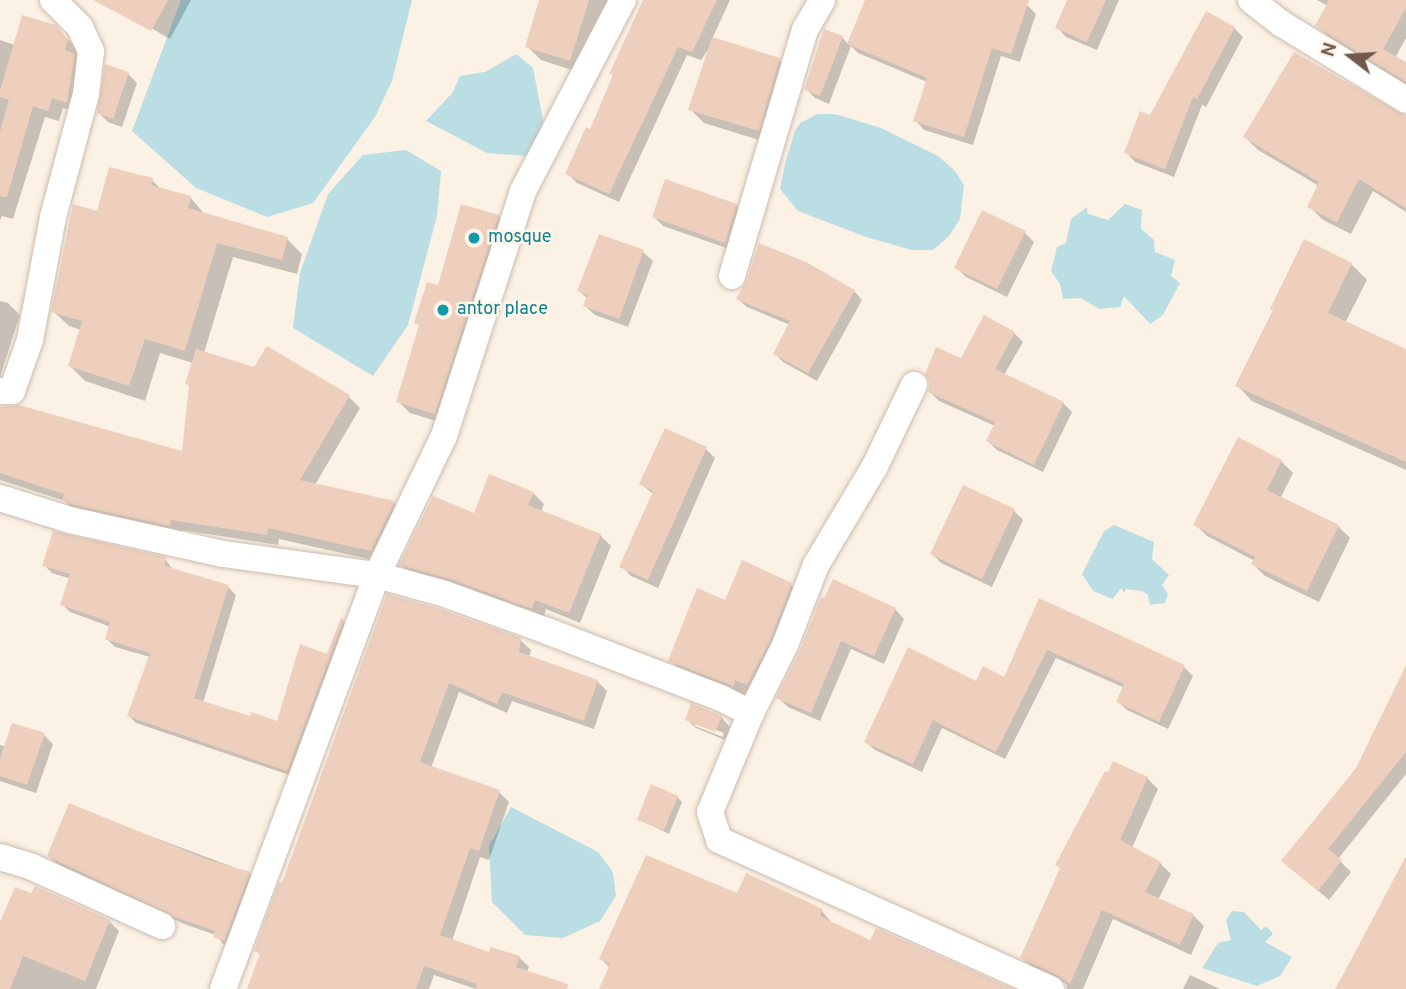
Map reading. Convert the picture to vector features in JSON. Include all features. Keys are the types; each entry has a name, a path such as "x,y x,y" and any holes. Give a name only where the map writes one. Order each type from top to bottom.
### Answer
{"street":[{"path":"0,391 12,391 30,340 53,217 86,94 91,51 80,27 53,0"},
{"path":"223,989 377,575 443,436 523,191 622,0"},
{"path":"732,276 806,30 822,0"},
{"path":"1251,0 1282,24 1406,100"},
{"path":"914,385 875,466 816,565 785,645 751,713 710,812 719,840 1051,989"},
{"path":"0,498 70,520 223,554 313,569 377,575 445,594 721,698 751,713"},
{"path":"0,857 32,867 163,926"}],"water":[{"path":"181,0 412,0 392,81 375,117 313,203 267,217 196,188 132,131"},
{"path":"516,54 533,68 543,120 540,157 487,153 426,121 453,92 460,76 485,72"},
{"path":"818,114 835,114 881,128 938,156 954,170 964,185 960,219 949,236 933,250 912,250 866,237 798,211 780,189 785,164 800,123"},
{"path":"406,150 441,171 437,216 408,325 373,376 293,328 300,273 328,194 363,155"},
{"path":"1125,204 1142,210 1141,229 1154,240 1155,252 1175,260 1171,276 1180,283 1163,315 1150,324 1124,296 1120,307 1099,309 1081,298 1063,299 1060,284 1051,271 1057,247 1066,243 1071,219 1087,207 1088,214 1108,220"},
{"path":"1114,525 1154,542 1152,559 1169,575 1162,585 1168,594 1165,603 1150,605 1148,595 1142,591 1126,589 1124,593 1121,588 1113,599 1093,591 1082,574 1104,531"},
{"path":"511,807 598,852 613,872 616,896 600,921 563,938 525,935 492,902 489,846"},
{"path":"1232,911 1244,912 1261,930 1266,926 1273,934 1265,942 1292,957 1280,976 1257,986 1202,968 1218,943 1231,940 1226,920"}],"building":[{"path":"93,0 168,0 151,31"},
{"path":"539,0 589,0 570,61 525,47"},
{"path":"643,0 717,0 692,52 678,47 609,194 565,174 586,127 590,129 613,75 609,74"},
{"path":"865,0 1029,0 1011,54 992,48 964,137 913,121 927,78 847,44"},
{"path":"1067,0 1106,0 1087,42 1055,28"},
{"path":"1329,0 1406,0 1406,8 1383,49 1406,62 1406,82 1315,26"},
{"path":"1206,11 1235,27 1197,99 1193,97 1165,169 1124,153 1140,111 1150,115"},
{"path":"22,15 56,25 68,40 65,50 75,54 67,103 52,98 48,111 33,106 7,197 0,196 0,132 9,100 0,97 0,91"},
{"path":"824,29 843,36 820,96 804,90"},
{"path":"712,37 780,58 759,131 688,110"},
{"path":"1294,52 1406,116 1406,208 1359,179 1337,222 1307,207 1319,182 1243,137"},
{"path":"105,64 129,72 113,119 97,113"},
{"path":"109,167 153,178 151,185 191,196 188,208 288,237 282,260 217,243 185,351 145,339 129,386 68,366 82,321 51,312 73,204 97,211"},
{"path":"665,179 737,204 725,243 652,217"},
{"path":"461,204 499,215 435,414 396,402 419,325 414,323 427,282 438,285"},
{"path":"982,210 1026,231 997,289 954,268"},
{"path":"599,234 644,250 619,319 583,306 588,295 577,291"},
{"path":"1304,239 1352,263 1328,313 1406,349 1406,462 1235,386 1273,310 1270,309"},
{"path":"759,243 806,262 855,290 808,373 773,354 790,321 736,299 747,280"},
{"path":"984,315 1015,332 995,369 1064,402 1034,465 986,441 995,422 928,392 930,383 925,374 936,347 961,358"},
{"path":"267,346 350,395 300,480 395,501 371,551 268,528 267,535 171,520 170,526 74,505 62,501 64,494 0,473 0,407 19,405 182,451 189,385 185,384 196,349 254,367"},
{"path":"665,428 707,447 648,580 619,567 653,491 639,484"},
{"path":"1238,437 1282,460 1267,490 1339,525 1307,591 1251,564 1255,557 1193,525"},
{"path":"489,474 534,492 528,505 601,534 569,613 535,600 532,609 450,579 399,565 433,496 474,513"},
{"path":"963,485 1015,509 982,579 930,554"},
{"path":"53,531 166,557 165,566 229,585 194,698 250,716 251,712 277,721 300,644 327,654 341,618 344,619 287,771 127,716 150,653 105,639 110,622 60,605 70,574 42,566"},
{"path":"742,560 792,583 771,639 747,685 735,680 733,686 668,661 697,588 725,600"},
{"path":"833,579 896,608 874,656 841,641 811,713 776,698 800,651 821,597 824,598"},
{"path":"387,594 440,609 521,638 519,652 598,680 584,721 502,692 497,704 449,683 420,762 500,790 479,851 470,848 440,935 489,952 491,947 520,956 516,967 568,984 567,989 476,989 477,984 424,966 416,989 247,989 260,953 254,951 279,882 282,883"},
{"path":"1039,598 1185,665 1159,722 1116,702 1124,684 1047,650 996,752 933,720 913,764 864,742 908,647 976,681 983,666 1004,677"},
{"path":"1406,665 1406,752 1328,849 1342,860 1318,891 1281,861 1356,768"},
{"path":"691,703 722,716 715,732 685,720"},
{"path":"12,723 45,733 27,785 0,776 0,758"},
{"path":"1113,761 1148,777 1120,840 1161,862 1145,892 1194,914 1180,945 1102,910 1070,984 1020,958 1060,868 1055,865 1105,771 1108,772"},
{"path":"651,784 678,796 664,830 637,820"},
{"path":"69,803 206,859 250,872 224,941 213,937 215,931 175,917 47,856"},
{"path":"646,855 737,893 746,873 823,909 820,916 870,940 876,928 1013,989 599,989 610,964 599,959"},
{"path":"1406,856 1406,989 1335,989 1352,958"},
{"path":"35,886 110,920 85,981 23,956 10,989 0,989 0,922 15,887 31,893"}],"place":[{"name":"mosque","path":"474,238"},
{"name":"antor place","path":"443,310"}]}
